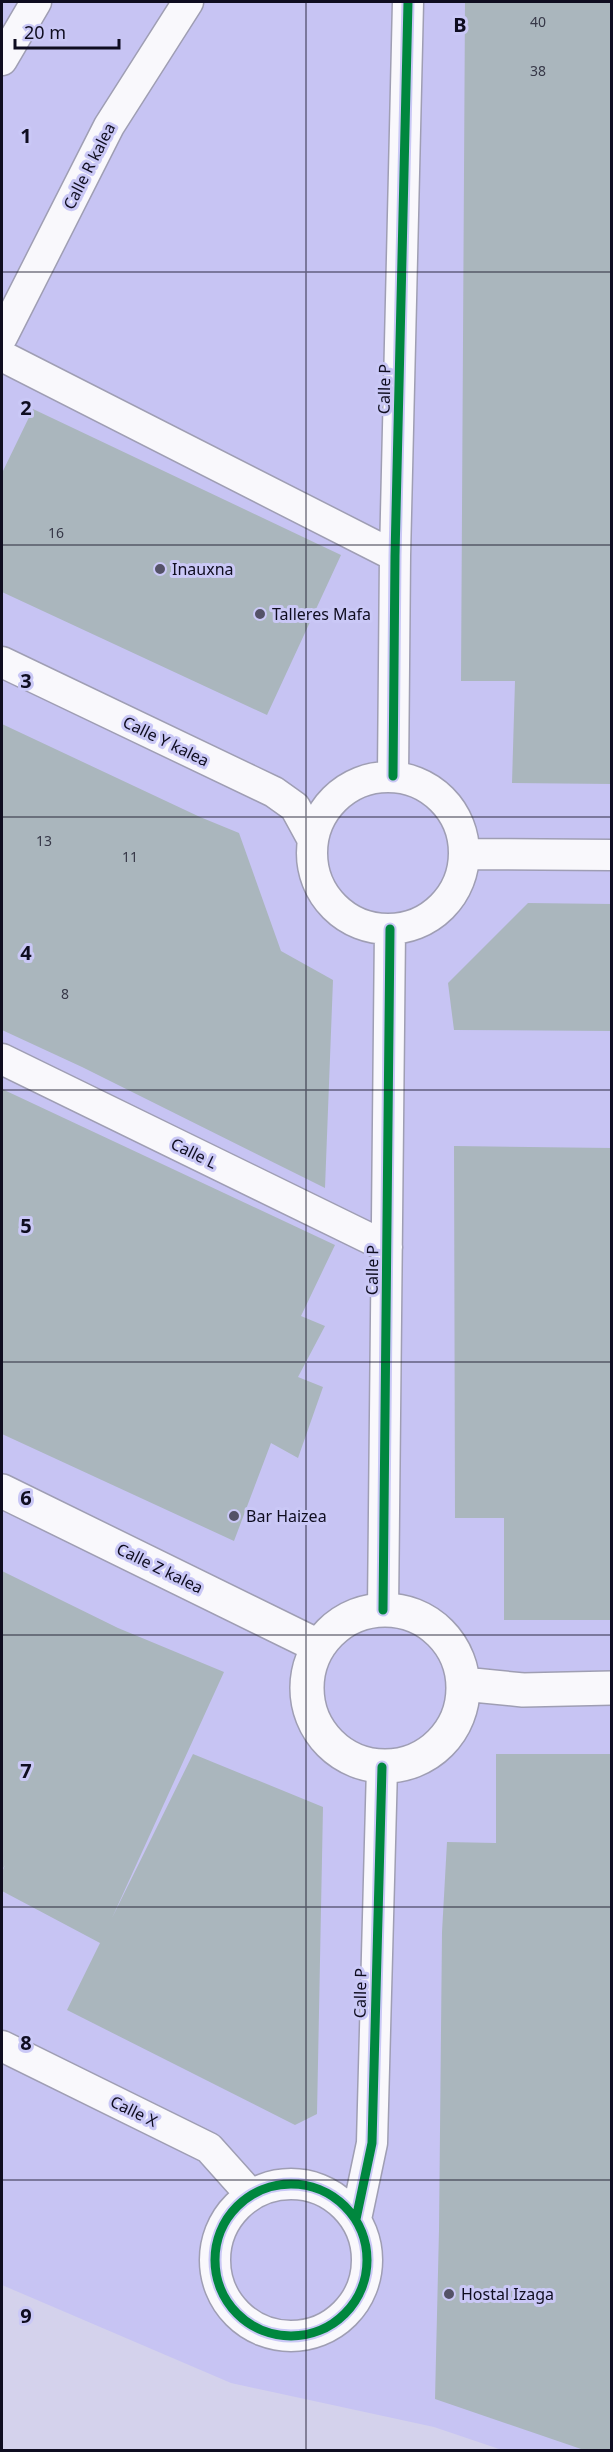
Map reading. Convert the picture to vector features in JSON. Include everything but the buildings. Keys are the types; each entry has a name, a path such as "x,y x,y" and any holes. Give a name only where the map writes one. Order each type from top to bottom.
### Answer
{"street":[{"path":"2,60 36,2"},
{"name":"Calle R kalea","path":"2,337 109,126 188,2"},
{"name":"Calle P","path":"393,776 395,556 408,2"},
{"path":"2,356 395,556"},
{"name":"Calle Y kalea","path":"2,662 274,792 295,807 313,840"},
{"path":"393,776 421,784 445,801 460,826 465,854 459,882 443,907 419,923 390,929 364,925 340,912 322,892 313,867 313,840 320,819 333,800 350,787 370,779 393,776"},
{"path":"465,854 612,855"},
{"name":"Calle P","path":"383,1610 390,929"},
{"name":"Calle L","path":"2,1059 387,1247"},
{"name":"Calle Z kalea","path":"2,1491 318,1646"},
{"path":"372,1610 383,1610 405,1611 434,1626 455,1652 463,1684 460,1710 449,1733 431,1752 408,1763 382,1767 350,1759 324,1738 308,1709 306,1676 318,1646 341,1622 372,1610"},
{"path":"463,1684 522,1690 612,1688"},
{"name":"Calle P","path":"356,2219 372,2143 382,1767"},
{"name":"Calle X","path":"2,2046 209,2148 251,2195"},
{"path":"289,2184 308,2185 327,2192 343,2204 356,2219 366,2243 368,2268 361,2293 346,2314 325,2330 300,2337 274,2336 250,2326 230,2308 218,2286 214,2260 219,2234 231,2212 251,2195 269,2187 289,2184"}],"shaded area":[{"path":"2,2 611,2 611,2450 502,2450 434,2427 231,2383 2,2285"}],"cycle path":[{"path":"393,776 395,556 408,2"},
{"path":"383,1610 390,929"},
{"path":"356,2219 372,2143 382,1767"},
{"path":"291,2184 320,2189 345,2206 362,2231 367,2260 362,2289 345,2314 320,2331 291,2336 262,2331 237,2314 220,2289 215,2260 220,2231 237,2206 262,2189 291,2184"}],"place":[{"name":"Inauxna","path":"160,569"},
{"name":"Talleres Mafa","path":"260,614"},
{"name":"Bar Haizea","path":"234,1516"},
{"name":"Hostal Izaga","path":"449,2294"}]}
